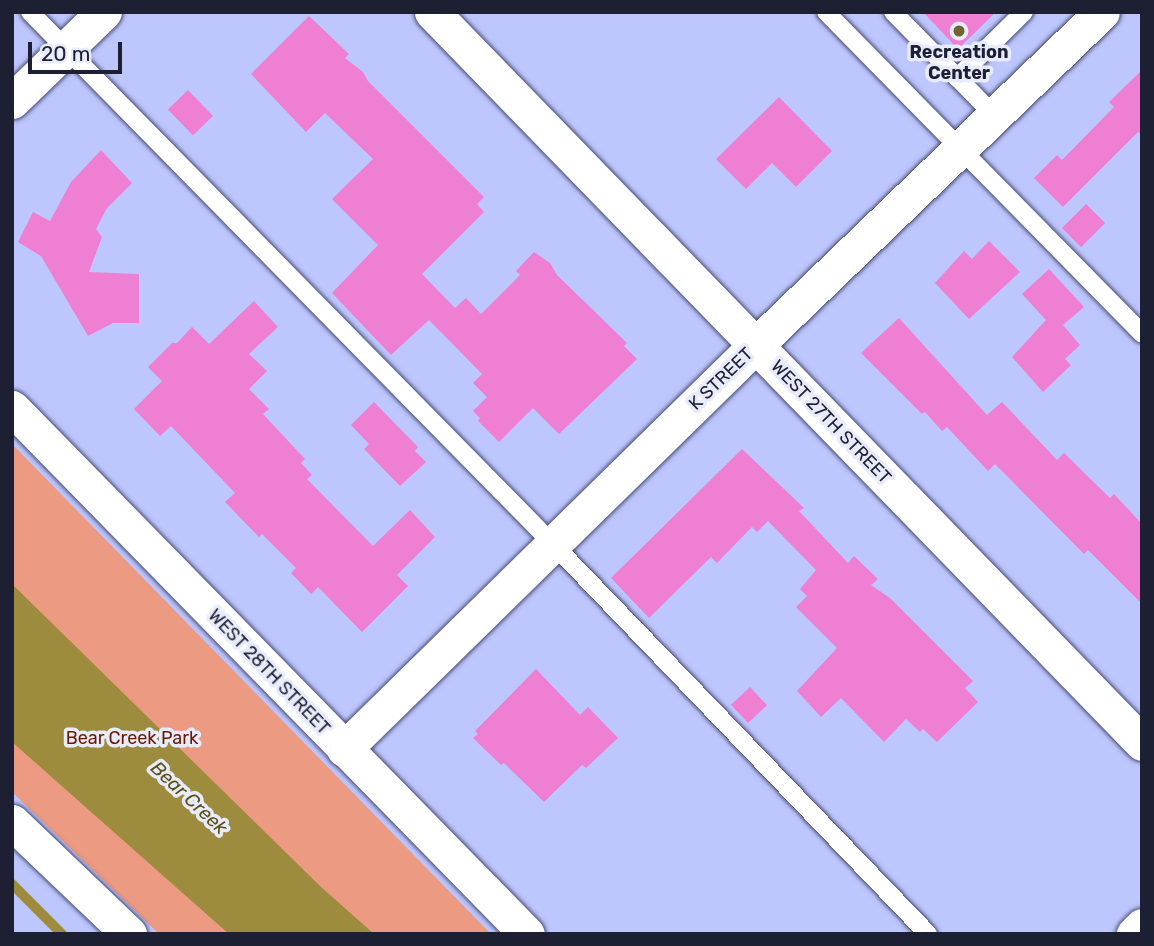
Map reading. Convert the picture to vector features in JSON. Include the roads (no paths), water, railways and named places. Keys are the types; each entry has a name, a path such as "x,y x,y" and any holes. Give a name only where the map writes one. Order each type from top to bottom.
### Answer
{"street":[{"path":"12,101 104,12"},
{"name":"WEST 27TH STREET","path":"432,12 1142,743"},
{"name":"K STREET","path":"344,749 756,345 995,116 1096,14"},
{"name":"WEST 28TH STREET","path":"12,408 527,934"},
{"path":"12,822 129,934"},
{"path":"1134,934 1142,926"}],"lane":[{"path":"30,12 552,544 928,934"},
{"path":"826,12 1142,334"},
{"path":"893,12 995,116"},
{"path":"957,78 1024,12"}],"water":[{"name":"Bear Creek","path":"12,584 320,886 374,934 229,934 12,742"}],"waterway":[{"path":"12,884 62,934"}],"place":[{"name":"Recreation Center","path":"959,31"}],"park label":[{"name":"Bear Creek Park","path":"132,738"}]}
